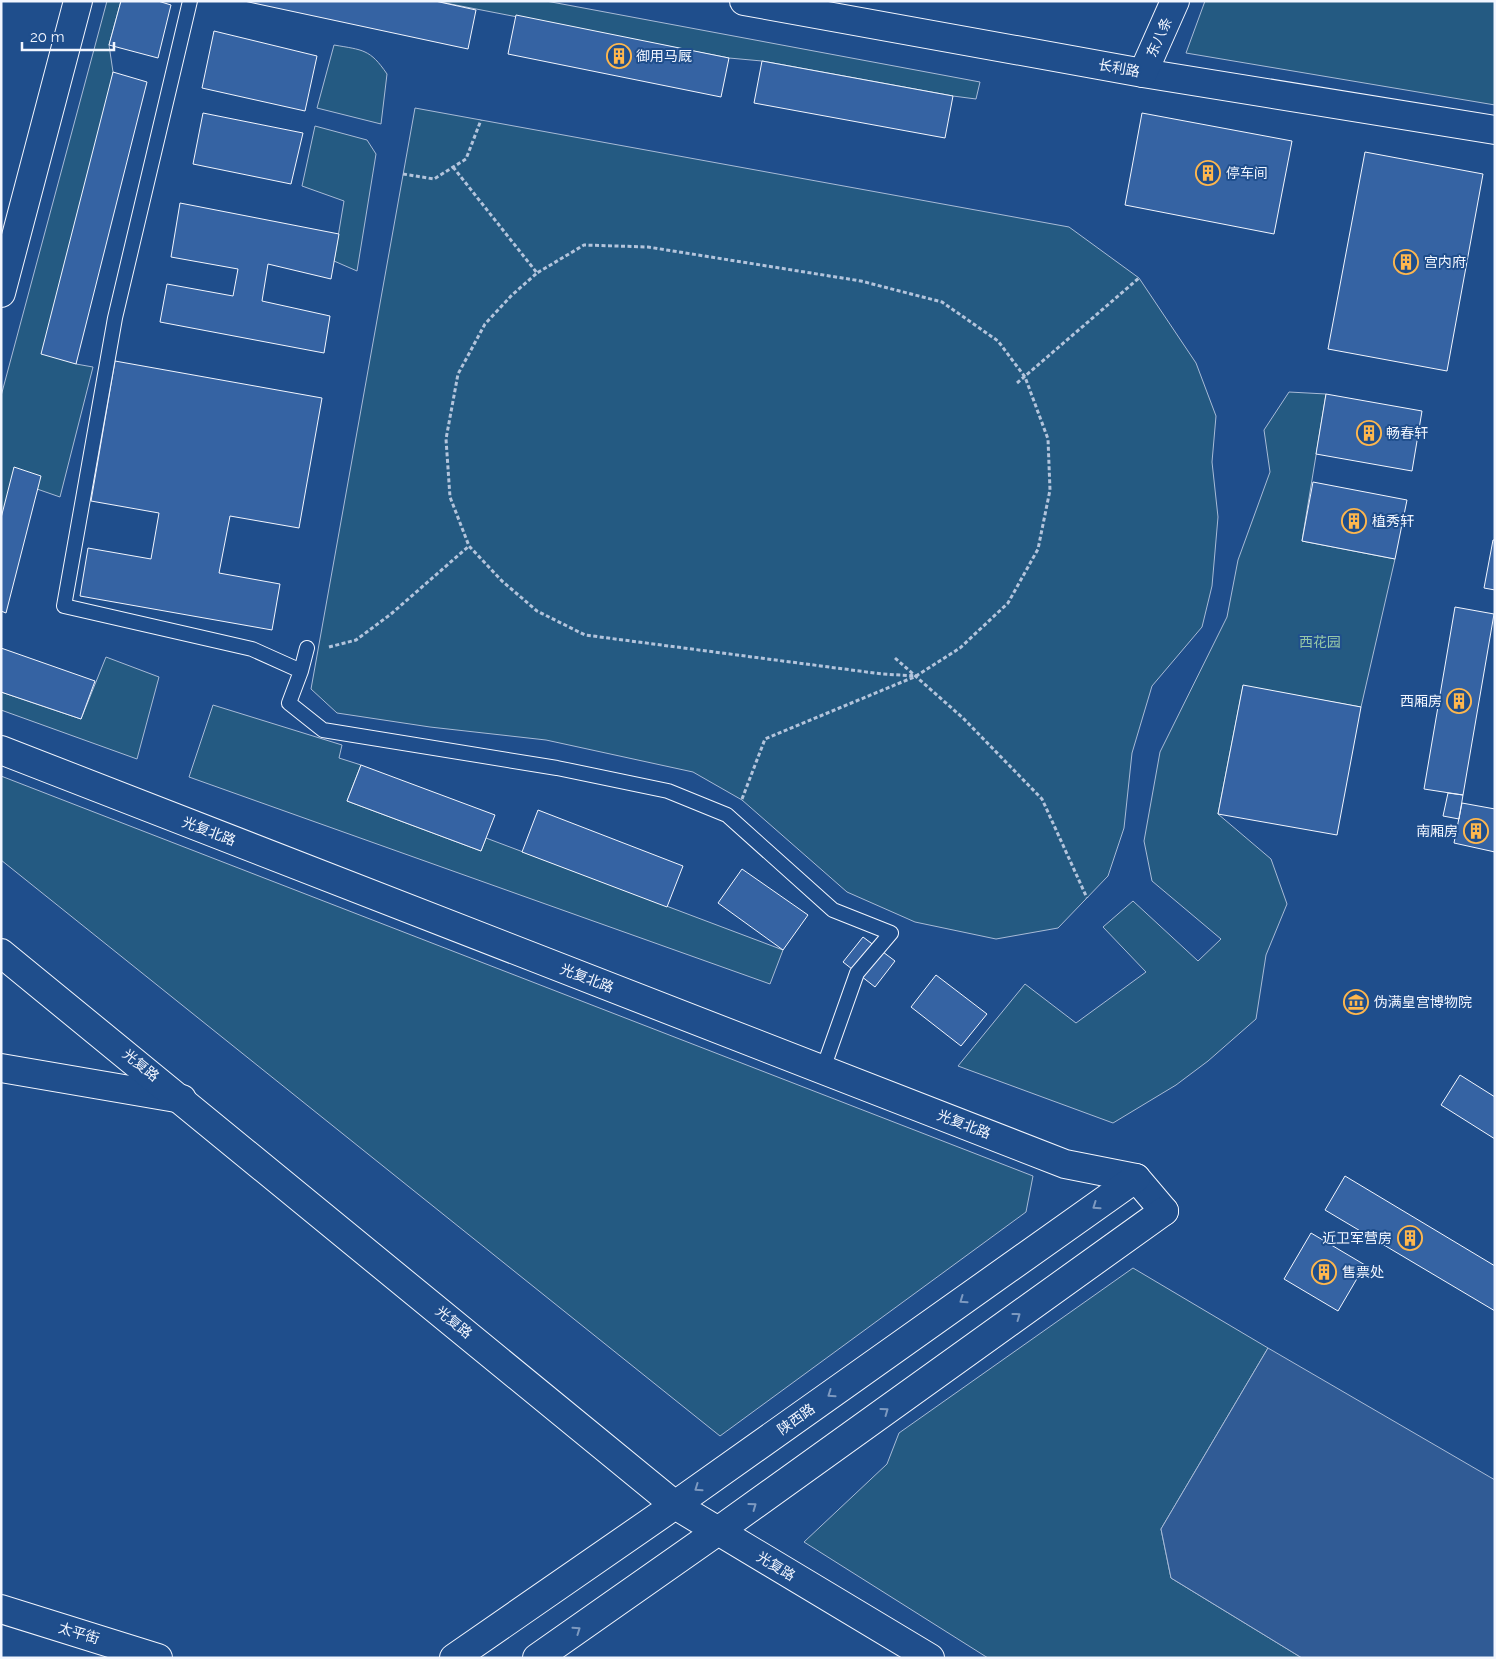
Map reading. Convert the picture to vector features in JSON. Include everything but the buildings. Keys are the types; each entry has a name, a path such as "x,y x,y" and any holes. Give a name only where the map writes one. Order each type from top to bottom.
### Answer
{"street":[{"path":"1,292 78,1"},
{"name":"长利路","path":"744,1 1143,72 1495,130"},
{"name":"东八条","path":"1143,72 1175,1"},
{"name":"光复北路","path":"1,750 1065,1164 1136,1178"},
{"name":"光复路","path":"1,953 182,1099 675,1505 930,1658"},
{"path":"1,1068 182,1099"},
{"path":"538,1658 718,1532 1164,1211 1136,1178"},
{"name":"陕西路","path":"454,1658 675,1505 1136,1178"},
{"name":"太平街","path":"1,1609 158,1658"}],"lane":[{"path":"190,1 114,318 64,606 252,649 301,671"},
{"path":"307,648 290,703 324,730 557,768 668,791 727,815 833,910 890,933 857,973 822,1069"}],"path":[{"path":"403,174 434,179 466,159 480,120"},
{"path":"453,167 537,274"},
{"path":"742,800 765,739 916,676 960,648 1008,603 1038,549 1050,490 1048,439 1025,377 998,341 942,302 861,281 648,247 584,245 537,274 512,294 485,324 458,374 446,439 450,497 469,546 502,581 537,611 585,635 882,674 916,676"},
{"path":"1017,382 1139,278"},
{"path":"307,648 318,649 356,640 391,614 469,546"},
{"path":"895,658 963,718 1042,799 1087,898"}],"green space":[{"path":"107,1 121,1 109,45 113,72 76,364 93,367 60,497 37,489 1,518 1,396"},
{"path":"435,1 546,1 980,82 976,99 953,96 762,61 729,58"},
{"path":"1205,1 1495,1 1495,105 1186,53"},
{"path":"334,45 365,52 376,60 387,74 381,124 317,108"},
{"path":"415,108 1069,227 1139,278 1196,363 1216,416 1212,462 1218,517 1212,586 1202,627 1152,686 1132,753 1124,828 1108,876 1058,928 996,939 915,922 847,892 742,800 693,772 546,740 430,727 337,713 311,689"},
{"path":"315,126 367,140 376,154 357,271 334,261 344,201 302,186"},
{"name":"西花园","path":"1289,392 1326,394 1302,541 1395,559 1361,707 1243,686 1218,814 1271,859 1287,904 1266,955 1256,1019 1208,1061 1176,1085 1113,1123 958,1066 1025,984 1076,1023 1146,972 1103,927 1133,901 1198,961 1221,939 1152,881 1144,841 1160,752 1227,617 1238,560 1270,472 1264,430"},
{"path":"106,657 159,677 137,759 1,710 1,692 81,719"},
{"path":"213,705 342,745 339,758 361,765 347,801 481,851 486,838 783,950 770,984 189,777"},
{"path":"1,776 1033,1176 1026,1212 720,1436 1,860"},
{"path":"1133,1268 1268,1348 1161,1529 1171,1578 1302,1658 988,1658 804,1542 887,1464 899,1433"}],"shaded area":[{"path":"1268,1348 1495,1480 1495,1658 1302,1658 1171,1578 1161,1529"}],"place":[{"name":"御用马厩","path":"619,56"},
{"name":"停车间","path":"1208,173"},
{"name":"宫内府","path":"1406,262"},
{"name":"畅春轩","path":"1369,433"},
{"name":"植秀轩","path":"1354,521"},
{"name":"西厢房","path":"1459,701"},
{"name":"南厢房","path":"1476,831"},
{"name":"伪满皇宫博物院","path":"1356,1002"},
{"name":"近卫军营房","path":"1410,1238"},
{"name":"售票处","path":"1324,1272"}]}
